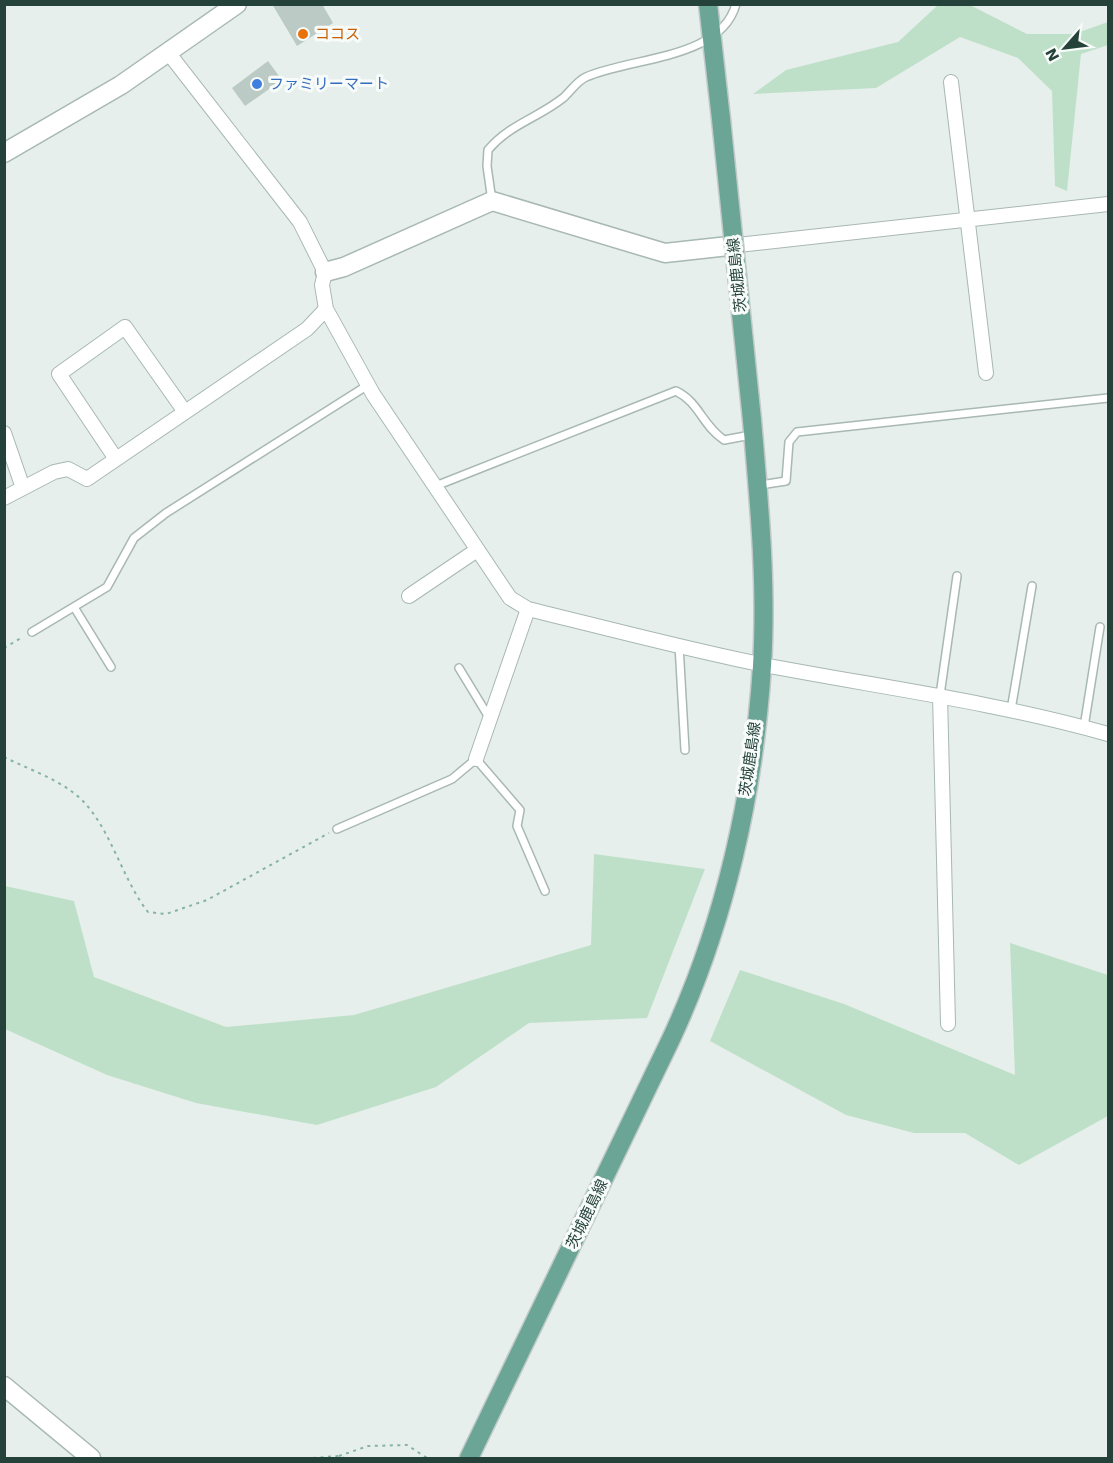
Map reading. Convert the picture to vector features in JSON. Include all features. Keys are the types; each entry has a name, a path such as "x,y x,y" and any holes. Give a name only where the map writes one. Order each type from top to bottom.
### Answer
{"main road":[{"name":"茨城鹿島線","path":"469,1458 647,1090 698,976 715,926 752,762 762,664 761,543 753,427 708,4"}],"street":[{"path":"4,153 121,85 237,4"},
{"path":"167,51 300,222 325,272 322,285 326,309 368,385 433,487 510,598 528,609 762,664 940,695 1108,734"},
{"path":"951,82 986,373"},
{"path":"325,272 344,267 492,201 665,253 1108,204"},
{"path":"4,498 54,472 68,469 87,479 307,329 326,309"},
{"path":"116,459 59,374 125,327 185,412"},
{"path":"4,433 23,488"},
{"path":"409,596 477,550"},
{"path":"476,759 528,609"},
{"path":"940,695 948,1024"},
{"path":"4,1386 91,1458"}],"lane":[{"path":"492,201 487,166 488,150 518,123 561,100 585,77 677,52 711,37 733,14 736,4"},
{"path":"32,632 107,587 134,538 166,513 368,385"},
{"path":"433,487 676,391 691,398 710,431 724,440 753,427"},
{"path":"757,485 786,481 789,442 797,432 1108,398"},
{"path":"940,695 957,576"},
{"path":"1011,710 1032,586"},
{"path":"74,607 111,667"},
{"path":"1084,727 1100,627"},
{"path":"679,645 685,750"},
{"path":"459,668 490,719"},
{"path":"337,829 452,779 476,759 520,810 517,826 545,891"}],"path":[{"path":"4,648 32,632"},
{"path":"4,757 72,791 94,814 134,895 148,912 166,914 207,900 337,829"},
{"path":"313,1458 339,1456 368,1446 406,1445 427,1458"},
{"path":"339,1456 344,1458"}],"green space":[{"path":"938,5 972,6 1027,34 1074,34 1108,22 1108,45 1081,54 1067,191 1055,186 1052,91 1018,58 960,37 876,88 753,94 786,70 898,42"},
{"path":"594,854 705,869 647,1018 529,1023 436,1087 317,1125 196,1103 107,1075 5,1029 5,886 74,901 94,977 226,1027 354,1015 591,945"},
{"path":"1010,943 1108,975 1108,1116 1019,1165 965,1133 914,1133 846,1115 710,1041 740,970 844,1004 1015,1075"}],"building":[{"name":"ココス","path":"272,4 322,4 333,23 297,46"},
{"name":"ファミリーマート","path":"268,61 282,80 245,106 232,88"}],"place":[{"name":"ココス","path":"303,34"},
{"name":"ファミリーマート","path":"257,84"}]}
